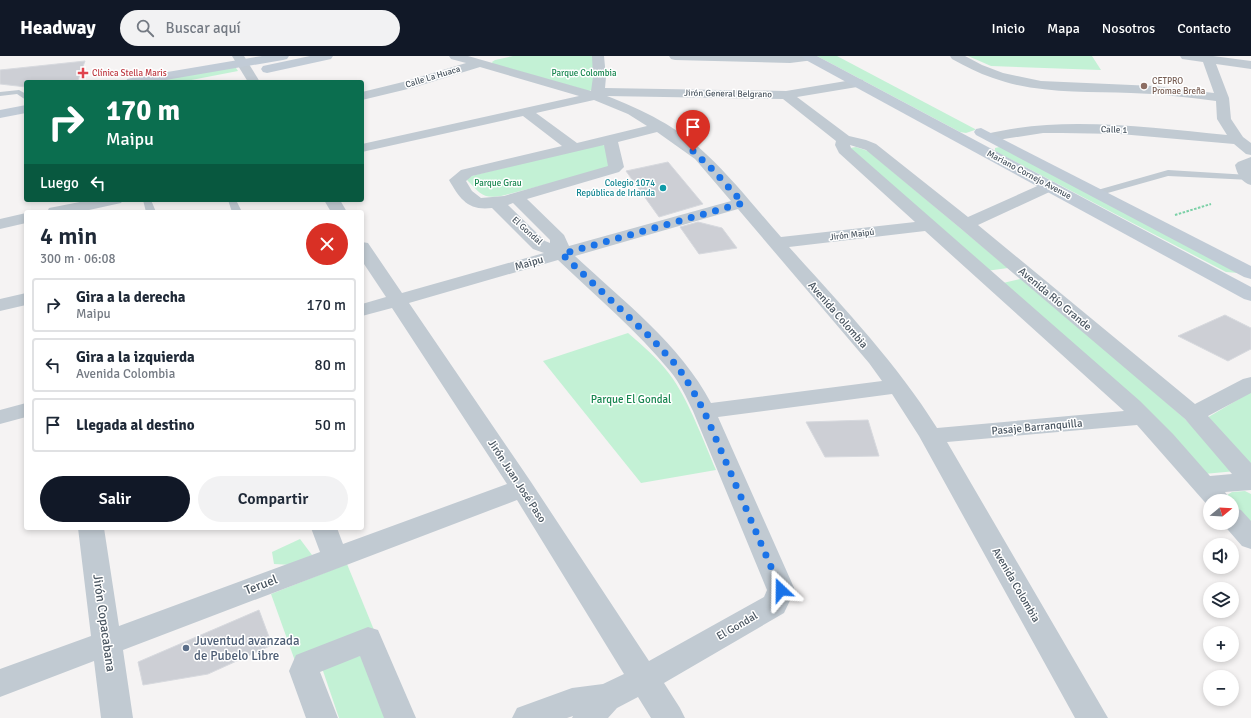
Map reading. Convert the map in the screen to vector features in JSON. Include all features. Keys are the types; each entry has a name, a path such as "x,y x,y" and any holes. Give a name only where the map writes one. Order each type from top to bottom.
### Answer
{"main road":[{"path":"201,80 245,69 283,56"},
{"path":"149,80 245,69 327,56"},
{"path":"835,56 850,64"},
{"name":"Mariano Cornejo Avenue","path":"809,57 858,83 1097,193 1251,273"},
{"path":"0,103 24,98"},
{"path":"0,114 24,109"},
{"name":"Mariano Cornejo Avenue","path":"967,125 984,141 1050,186 1247,288"}],"street":[{"name":"Avenida Colombia","path":"455,56 596,94 633,111 661,127 700,156 743,203 898,386 931,436 1092,718"},
{"name":"Calle La Huaca","path":"364,96 407,85 504,56"},
{"path":"596,94 599,70 598,56"},
{"path":"675,56 790,59 809,57"},
{"path":"956,56 1003,78 1037,86 1153,90 1222,98"},
{"path":"1186,56 1207,57 1251,65"},
{"path":"1207,57 1222,98 1224,119 1238,140 1251,151"},
{"name":"Jirón General Belgrano","path":"364,148 526,112 596,94 786,95 858,83"},
{"name":"Avenida Río Grande","path":"786,95 844,140 861,143 871,147 1021,269 1193,414 1251,480"},
{"path":"526,112 573,147"},
{"path":"511,115 555,151"},
{"path":"610,139 616,167 614,170 516,197 481,204 474,202 457,180 466,173 555,151 661,127"},
{"name":"Calle 1","path":"984,141 1043,129 1062,128 1120,130 1238,140"},
{"name":"Avenida Río Grande","path":"844,140 842,145 844,150 1143,416 1212,493"},
{"path":"1250,179 1244,171 1243,166 1251,162"},
{"path":"966,224 980,219 1050,186"},
{"name":"El Gondal","path":"516,197 558,239 562,254"},
{"path":"65,210 105,202"},
{"name":"El Gondal","path":"496,202 539,245 562,254 650,337 678,367 704,411 781,590 774,605 644,679 597,708 572,702 528,718"},
{"name":"Maipu","path":"364,309 743,203"},
{"path":"0,224 24,218"},
{"name":"Jirón Maipú","path":"777,243 928,226"},
{"name":"Jirón Juan José Paso","path":"364,251 522,488 669,718"},
{"path":"985,276 1021,269"},
{"path":"0,305 24,299"},
{"path":"1193,414 1251,384"},
{"path":"704,411 898,386"},
{"path":"0,417 24,411"},
{"name":"Pasaje Barranquilla","path":"931,436 1143,416"},
{"path":"1212,493 1251,480"},
{"name":"Teruel","path":"0,684 522,488"},
{"path":"1239,525 1251,539"},
{"name":"Jirón Copacabana","path":"91,530 117,718"},
{"path":"325,530 335,557"},
{"path":"322,718 304,671 307,664 368,639 400,718"}],"lane":[{"path":"0,94 19,92 24,96"},
{"path":"1097,193 1168,173 1250,179"}],"path":[{"path":"1153,222 1211,204"}],"green space":[{"name":"Parque Colombia","path":"513,56 599,56 597,88 589,91 493,64 492,62"},
{"path":"817,56 837,56 975,130 966,133 960,132"},
{"path":"968,56 1092,56 1101,70 991,66"},
{"path":"231,68 236,68 238,71 191,80 156,80"},
{"name":"Parque Grau","path":"600,144 606,146 610,168 495,197 485,196 467,180 469,177 475,175"},
{"path":"1004,146 1251,274 1226,272 995,151 995,148"},
{"path":"856,147 868,151 1008,268 986,271 850,148"},
{"path":"1024,278 1184,418 1236,471 1204,474 1003,283"},
{"name":"Parque El Gondal","path":"628,333 658,360 673,379 691,411 716,470 641,483 543,361"},
{"path":"1251,392 1251,469 1205,419"},
{"path":"1245,491 1251,494 1251,527 1239,514 1239,494 1229,494 1232,492"},
{"path":"300,539 312,555 292,565 274,564 272,552"},
{"path":"347,564 374,630 295,661 271,594"},
{"path":"362,655 387,718 339,718 322,668"}],"building":[{"path":"85,61 78,80 24,80 24,87 0,84 0,70"},
{"name":"Colegio 1074 República de Irlanda","path":"668,162 703,204 659,217 626,171"},
{"path":"698,222 722,228 737,248 699,254 680,227"},
{"path":"1225,315 1251,328 1251,349 1228,361 1178,336"},
{"path":"868,420 879,456 825,457 806,422"},
{"path":"259,610 272,645 208,674 143,685 138,662"}],"place":[{"name":"Clínica Stella Maris","path":"83,73"},
{"name":"CETPRO Promae Breña","path":"1144,86"},
{"name":"Colegio 1074 República de Irlanda","path":"663,188"},
{"name":"Juventud avanzada de Pubelo Libre","path":"186,648"}],"route":[{"path":"693,151 700,156 743,203 562,254 650,337 678,367 704,411 781,590"}]}
